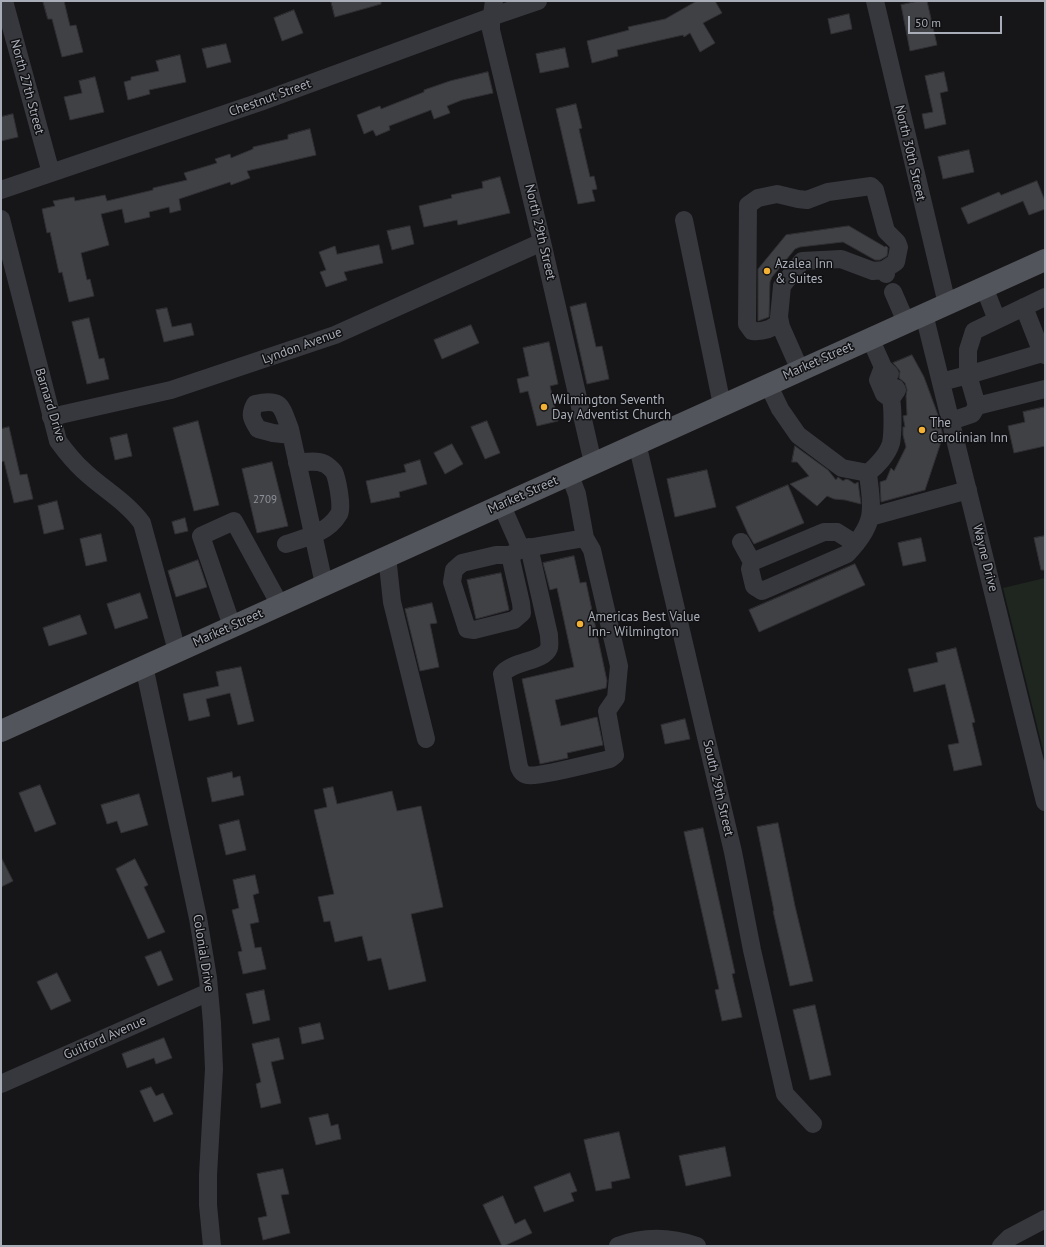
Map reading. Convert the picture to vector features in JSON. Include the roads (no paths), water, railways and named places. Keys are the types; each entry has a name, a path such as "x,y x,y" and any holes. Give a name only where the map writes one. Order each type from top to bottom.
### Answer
{"main road":[{"name":"Market Street","path":"1,731 501,504 1045,260"}],"street":[{"name":"North 27th Street","path":"4,1 51,173"},
{"name":"Chestnut Street","path":"1,190 260,102 493,9 538,1"},
{"name":"North 30th Street","path":"875,1 947,304"},
{"name":"North 29th Street","path":"493,9 491,30 593,463"},
{"path":"780,322 772,328 762,332 752,331 747,324 748,205 758,198 777,194 807,200 828,192 871,186 875,190 886,231 897,242 899,247 896,262 885,272 873,271 841,258 802,262 782,286 779,317 780,322 781,327 800,370"},
{"name":"Barnard Drive","path":"1,219 58,441 70,458 122,502 142,523 178,651"},
{"path":"684,220 722,405"},
{"name":"Lyndon Avenue","path":"51,417 171,390 335,335 542,242"},
{"path":"984,287 997,320"},
{"name":"Wayne Drive","path":"893,292 915,318 941,382 1045,802"},
{"path":"977,406 968,375 968,350 974,331 1045,297"},
{"path":"941,382 1043,354 1024,307"},
{"path":"868,473 879,464 891,443 893,408 890,382 870,338"},
{"path":"768,384 780,409 798,435 842,468 868,473"},
{"path":"951,421 972,414 977,406 1045,389"},
{"path":"291,435 324,584"},
{"name":"South 29th Street","path":"637,443 733,852 752,950 785,1094 813,1124"},
{"path":"286,544 313,535 328,527 339,514 341,507 334,473 326,464 318,462 297,463"},
{"path":"501,504 520,550 549,635 549,648 544,655 507,668 502,674 519,767 522,773 528,776 610,759 615,755 607,711 616,698 619,666 592,550 585,538 577,494 570,473"},
{"path":"741,542 752,562 750,569 754,586 762,591 847,554 864,533 870,517 868,473"},
{"path":"870,517 968,490"},
{"path":"232,626 201,536 234,521 280,604"},
{"path":"752,562 824,532 837,532 856,544"},
{"path":"520,550 522,613 514,620 474,630 466,629 452,582 454,570 462,563 520,550 585,538"},
{"path":"386,556 392,602 426,739"},
{"name":"Colonial Drive","path":"144,666 198,918 210,992 214,1069 208,1175 208,1205 212,1246"},
{"name":"Guilford Avenue","path":"1,1084 210,992"},
{"path":"1001,1246 1009,1238 1045,1219"},
{"path":"618,1246 646,1239 660,1238 697,1246"}],"place":[{"name":"Azalea Inn & Suites","path":"767,271"},
{"name":"Wilmington Seventh Day Adventist Church","path":"544,407"},
{"name":"The Carolinian Inn","path":"922,430"},
{"name":"Americas Best Value Inn- Wilmington","path":"580,624"}]}
